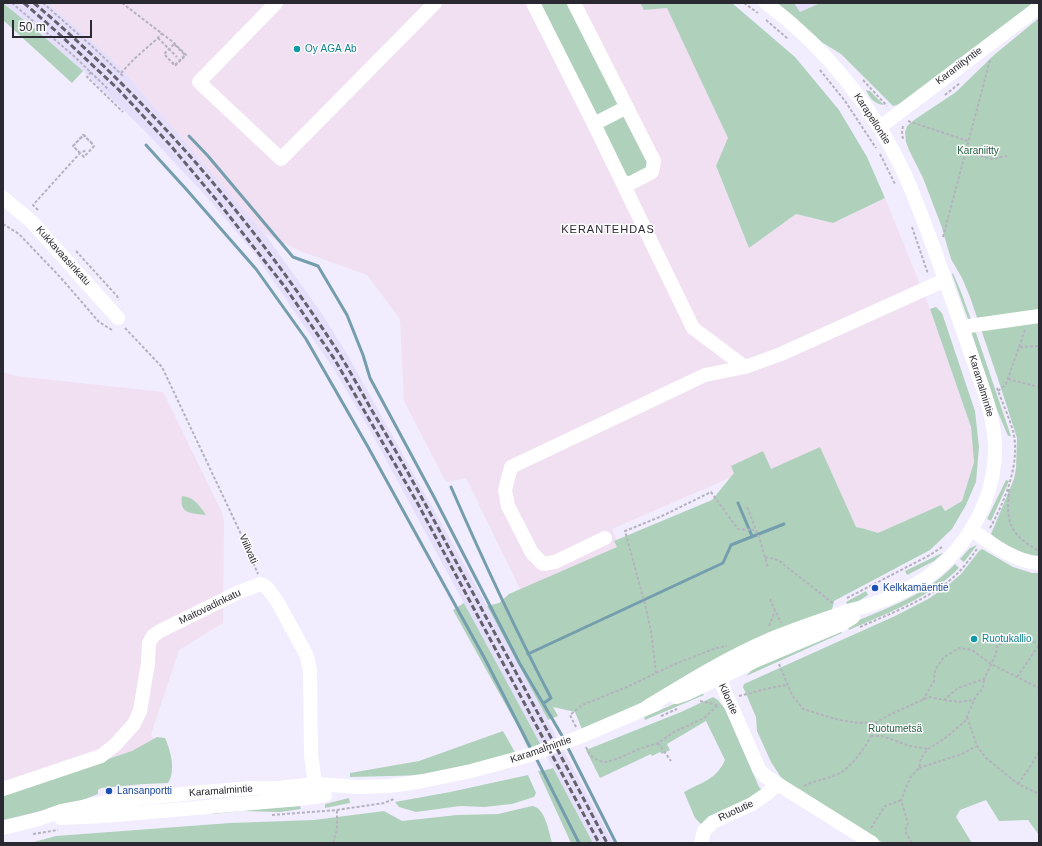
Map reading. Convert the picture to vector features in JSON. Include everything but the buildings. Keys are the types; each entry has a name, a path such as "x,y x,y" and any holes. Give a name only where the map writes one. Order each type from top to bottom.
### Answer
{"street":[{"path":"276,3 199,82 281,159 435,3"},
{"path":"533,3 594,124 693,328 745,367"},
{"path":"574,3 654,161 652,172 629,184 622,181"},
{"name":"Karapellontie","path":"766,3 801,32 820,52 847,82 880,127 905,175 938,262"},
{"name":"Karaniityntie","path":"880,127 901,118 1039,7"},
{"path":"594,124 627,107"},
{"name":"Kukkavaasinkatu","path":"3,198 32,222 117,326"},
{"name":"Karamalmintie","path":"647,707 688,693 757,660 842,624 874,604 928,578 952,556 972,530 982,512 990,487 995,446 993,425 989,408 962,328 939,282 938,262"},
{"path":"606,538 555,562 543,564 532,553 508,506 505,490 512,468 705,375 745,367 781,354 939,282"},
{"path":"962,328 1039,316"},
{"path":"972,530 984,539 1024,560 1039,564"},
{"path":"260,584 270,590 307,656 310,671 312,755 316,791"},
{"name":"Maitovadinkatu","path":"3,788 101,756 115,746 134,724 140,711 148,663 149,643 153,636 160,631 237,593 260,584"},
{"name":"Karamalmintie","path":"3,828 39,818 104,816 316,791 390,786 423,782 497,764 556,746 604,727 647,707 719,664 750,648 844,612 874,604"},
{"name":"Kilontie","path":"719,664 759,769 765,776 869,841"},
{"name":"Kilontie","path":"724,676 738,697 767,766 777,783"},
{"name":"Ruotutie","path":"701,843 704,831 713,822 756,802 768,793 777,783"}],"path":[{"path":"12,3 110,90"},
{"path":"43,3 95,48 123,76"},
{"path":"122,3 162,33 173,42 186,55 175,66 164,54 174,44 185,55 175,65 172,62"},
{"path":"120,73 162,33"},
{"path":"158,38 178,56"},
{"path":"942,238 992,54"},
{"path":"91,72 86,77 123,112"},
{"path":"862,79 901,118 968,141"},
{"path":"80,153 73,146 84,135 94,146 84,157 72,146 83,135 93,144"},
{"path":"33,204 80,153 87,150"},
{"path":"966,151 991,159 1007,156"},
{"path":"879,153 896,188"},
{"path":"910,223 939,282"},
{"path":"3,224 20,234 99,322 117,326 126,330"},
{"path":"998,391 1006,384 1020,347 1025,332 1024,319"},
{"name":"Viilivati","path":"117,326 126,330 162,367 240,532 257,570 260,584"},
{"path":"1020,347 1039,346"},
{"path":"1008,379 1039,387"},
{"path":"984,539 1008,487 1014,465 1013,431 995,384"},
{"path":"1008,487 1010,500 1008,517 1012,528 1019,537 1039,551"},
{"path":"656,673 651,631 646,608 625,531 662,516 711,492 738,529 754,530"},
{"path":"747,507 754,530 760,540 768,568"},
{"path":"843,600 930,555 945,543"},
{"path":"765,557 778,560 837,607 837,603"},
{"path":"770,599 786,633"},
{"path":"919,768 921,758 928,749 944,739 965,721 976,696 983,688 984,679 996,654 997,645 1016,639 1028,640 1039,645 1016,677"},
{"path":"578,732 570,715 582,706 675,664 716,648 730,645"},
{"path":"922,700 934,682 935,670 944,657 959,648 972,650 991,664 1039,688"},
{"path":"779,664 792,695 803,709 839,720 859,723 877,722 929,697 960,702 975,700"},
{"path":"944,700 958,688 984,679"},
{"path":"738,697 773,686 788,685"},
{"path":"702,698 696,701 722,707"},
{"path":"586,746 590,755 599,761 607,762 658,743 674,732 704,718 722,702"},
{"path":"661,716 682,707"},
{"path":"967,717 977,746 985,757 1018,784 1039,794"},
{"path":"791,793 809,784 840,773 852,764 871,736 877,722"},
{"path":"871,736 882,736 910,746 928,749"},
{"path":"658,743 671,760"},
{"path":"912,843 905,831 908,823 901,800 910,778 919,768 962,754 977,746"},
{"path":"1018,784 1039,752"},
{"path":"869,841 885,806 901,800"},
{"path":"333,843 337,830 337,810"}],"shaded area":[{"path":"4,3 48,3 82,32 112,59 130,78 265,234 322,314 347,354 474,582 613,843 593,843 371,432 335,371 255,254 205,195 143,129 83,71"},
{"path":"48,3 640,3 644,10 667,7 729,138 716,167 749,248 796,214 833,223 885,198 928,304 971,427 974,462 962,501 944,511 879,536 854,530 734,476 612,529 620,547 522,593 466,478 446,482 404,401 400,319 367,275 300,251 265,234 130,78 112,59"},
{"path":"794,3 820,3 800,12"},
{"path":"3,372 16,376 163,392 221,510 224,521 223,623 179,650 151,734 169,768 3,806"}],"green space":[{"path":"3,3 83,71 72,83 3,20"},
{"path":"540,3 567,3 619,106 597,116"},
{"path":"640,3 732,3 795,57 839,110 867,157 885,198 833,223 796,214 749,248 716,166 728,138 667,8 644,10"},
{"path":"776,3 794,3 800,12 820,3 1030,3 1031,5 903,103 893,106 841,54 823,43"},
{"name":"Karaniitty","path":"1039,18 1039,559 1002,543 991,534 1014,479 1017,438 970,297 962,278 951,259 941,225 923,178 906,142 905,132 907,126 914,120 956,92 994,55"},
{"path":"866,90 870,91 884,105 878,104 873,100"},
{"path":"622,114 649,166 626,178 600,125"},
{"path":"953,273 972,322 969,322 952,274"},
{"path":"936,307 942,313 975,411 979,447 976,482 966,505 952,529 930,550 834,601 831,614 583,732 575,712 553,707 558,716 548,720 487,606 499,603 509,594 617,547 614,541 712,500 734,473 731,466 763,451 771,469 820,447 856,527 878,533 941,505 945,511 962,501 974,462 971,427 930,309"},
{"path":"971,331 976,333 1011,436 1008,436 997,410"},
{"path":"1006,480 1009,481 991,521 987,519"},
{"path":"182,496 193,500 206,515 191,513 185,510 183,507"},
{"path":"977,545 964,562 960,559 970,548"},
{"name":"Ruotumetsä","path":"982,549 1013,567 1032,573 1039,573 1039,835 1028,820 999,821 986,800 960,810 956,817 972,843 883,843 782,779 771,762 757,731 756,717 743,687 744,684 895,616 928,599 946,587 961,574"},
{"path":"942,553 934,561 907,575 905,571"},
{"path":"955,564 959,568 935,588 893,611 849,630 847,625 919,593 944,575"},
{"path":"866,591 868,595 849,607 846,602"},
{"path":"464,603 542,747 528,748 518,727 453,610"},
{"path":"840,629 842,633 746,676 763,663"},
{"path":"702,692 704,695 645,720 644,717"},
{"path":"713,697 718,700 725,709 759,787 763,791 702,825 695,818 684,792 708,780 717,772 725,760 706,721 667,744 670,750 662,754 660,752 652,756 651,754 600,778 586,750 681,712"},
{"path":"503,731 516,754 429,775 350,777 350,773 419,761"},
{"path":"157,737 165,738 171,755 172,773 168,783 101,788 98,790 98,794 75,803 3,820 3,794 132,751"},
{"path":"553,768 593,843 571,843 538,771"},
{"path":"528,775 536,793 534,797 512,804 484,807 460,806 416,812 399,807 395,802 450,792"},
{"path":"349,798 350,803 325,808 325,804"},
{"path":"300,806 301,809 280,812 241,811 213,814 210,812"},
{"path":"532,806 536,807 543,815 552,843 30,843 56,836 230,823 314,820 384,811 402,821 457,815 498,814"}],"waterway":[{"path":"189,136 208,156 293,257 318,266 347,315 363,355 370,378 434,497 520,664 564,739"},
{"path":"146,145 256,269 306,339 368,447 485,659 532,751"},
{"path":"451,487 499,593 551,698 544,703"},
{"path":"738,503 752,536"},
{"path":"528,654 723,563 731,545 784,524"},
{"path":"567,746 616,843"},
{"path":"536,758 579,843"}],"railway":[{"path":"24,3 118,89 171,146 219,203 285,287 335,360 418,504 599,843"},
{"path":"34,3 120,82 161,124 238,213 308,306 340,355 406,469 607,843"}],"place":[{"name":"Oy AGA Ab","path":"297,49"},
{"name":"Kelkkamäentie","path":"875,588"},
{"name":"Ruotukallio","path":"974,639"},
{"name":"Lansanportti","path":"109,791"}],"district":[{"name":"KERANTEHDAS","path":"608,230"}]}
